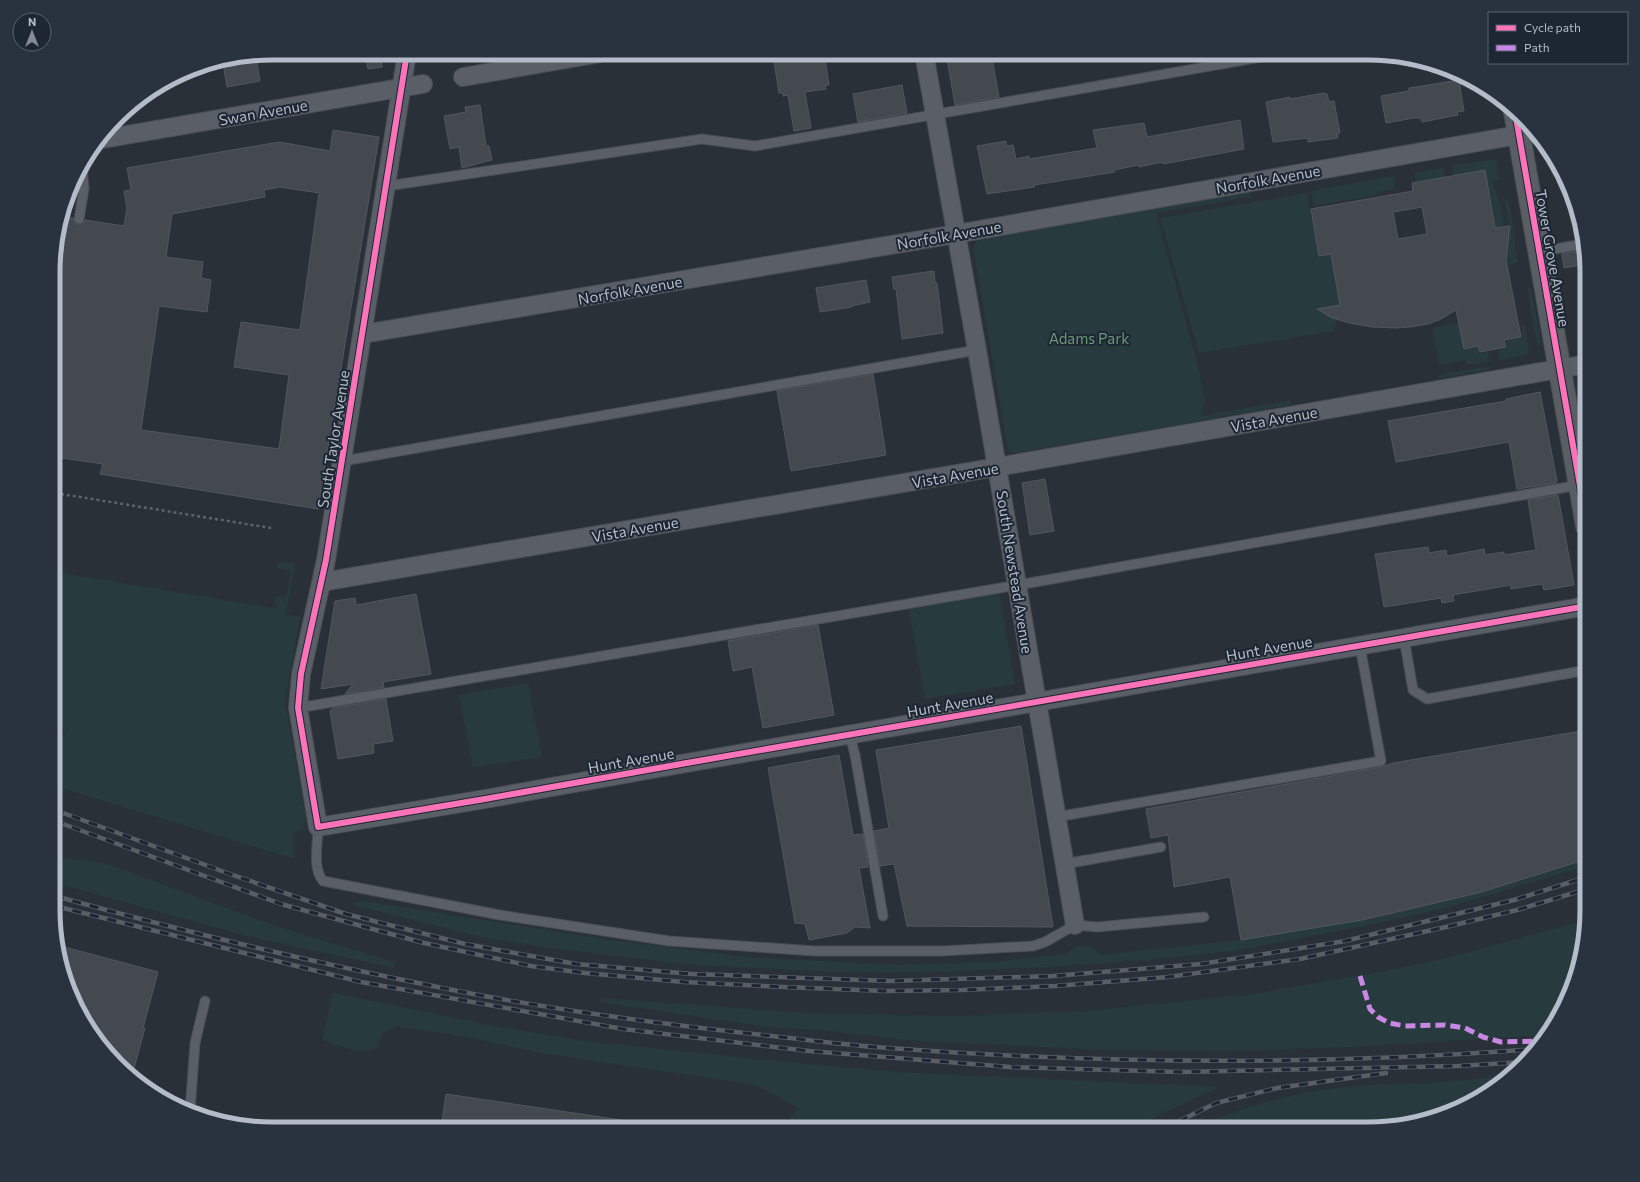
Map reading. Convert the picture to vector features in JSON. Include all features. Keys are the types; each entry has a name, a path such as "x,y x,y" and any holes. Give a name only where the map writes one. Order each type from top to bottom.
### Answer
{"street":[{"name":"South Taylor Avenue","path":"318,827 298,708 301,674 322,582 343,461 406,60"},
{"path":"463,77 561,60"},
{"name":"South Newstead Avenue","path":"925,60 1018,585 1036,702 1075,925"},
{"name":"Swan Avenue","path":"108,138 423,84"},
{"name":"Norfolk Avenue","path":"363,334 956,234 1527,133"},
{"name":"Tower Grove Avenue","path":"1527,133 1539,252 1580,490"},
{"name":"Vista Avenue","path":"322,582 997,467 1580,365"},
{"name":"Hunt Avenue","path":"318,827 1580,607"}],"lane":[{"path":"387,186 702,139 755,146 1245,60"},
{"path":"79,219 84,189 83,176"},
{"path":"1539,252 1578,245"},
{"path":"343,461 977,350"},
{"path":"298,708 1018,585 1579,484"},
{"path":"1404,638 1413,690 1427,699 1580,671"},
{"path":"1056,817 1381,761 1360,646"},
{"path":"850,735 855,755 883,916"},
{"path":"318,827 318,876 323,880 500,915 669,942 814,951 942,951 1033,946 1045,942 1075,925 1097,927 1204,917"},
{"path":"1064,864 1161,847"},
{"path":"190,1106 195,1043 205,1001"}],"path":[{"path":"60,494 271,528"}],"green space":[{"path":"1496,159 1499,180 1492,181 1501,206 1504,227 1481,231 1485,170 1454,176 1452,166"},
{"path":"1444,168 1445,177 1416,182 1414,173"},
{"path":"1393,176 1395,189 1379,192 1377,195 1314,206 1311,191"},
{"name":"Adams Park","path":"1249,192 1250,197 1156,213 1198,366 1205,401 1201,411 1202,416 1291,400 1290,405 1015,453 1010,452 1007,445 974,252 976,241"},
{"path":"1307,193 1319,256 1334,253 1344,304 1318,309 1337,319 1334,331 1199,353 1160,218"},
{"path":"1504,199 1507,199 1511,215 1518,263 1507,265 1506,260 1510,226"},
{"path":"1531,287 1541,343 1537,344 1527,288"},
{"path":"1459,323 1464,350 1478,347 1479,354 1488,352 1489,361 1467,365 1465,360 1439,365 1432,328"},
{"path":"1521,325 1525,325 1529,352 1527,355 1500,360 1498,350 1507,348 1506,341 1523,338"},
{"path":"1490,366 1491,369 1441,378 1439,377 1439,375"},
{"path":"280,562 295,564 286,614 300,617 285,702 305,812 305,823 303,829 294,833 295,859 60,788 60,738 65,736 60,715 60,573 278,609 274,597 286,597 291,571 278,569 277,565"},
{"path":"999,591 1015,684 925,699 908,605"},
{"path":"528,683 542,757 473,767 459,695"},
{"path":"60,858 105,863 278,927 391,961 395,964 394,968 247,936 60,884"},
{"path":"1580,861 1580,868 1446,908 1374,924 1233,951 1145,960 1050,967 909,973 817,971 693,965 565,950 481,937 357,906 355,902 370,902 611,940 747,957 898,965 992,962 1067,954 1075,947 1082,945 1090,946 1100,955 1241,940 1478,893"},
{"path":"1580,922 1576,951 1569,978 1552,1016 1539,1035 1353,1047 1229,1051 1083,1049 904,1040 828,1031 761,1026 600,1001 602,998 816,1014 961,1016 1086,1011 1253,994 1375,973 1443,959"},
{"path":"333,993 494,1026 577,1040 897,1072 1219,1087 1157,1116 1148,1122 786,1122 799,1108 756,1085 540,1053 473,1038 396,1026 382,1034 377,1048 371,1050 364,1051 342,1047 322,1040"},
{"path":"1499,1076 1474,1094 1462,1100 1436,1111 1409,1118 1381,1122 1212,1122 1258,1104 1280,1098 1325,1090 1369,1085 1430,1083"}],"building":[{"path":"257,60 260,81 227,87 223,66"},
{"path":"366,60 381,60 382,67 368,69"},
{"path":"774,60 825,60 829,85 825,85 826,89 805,92 811,128 794,131 788,95 783,96 783,93 779,93"},
{"path":"947,60 992,60 999,97 955,105"},
{"path":"1458,80 1464,111 1457,112 1458,115 1422,122 1421,118 1414,118 1386,123 1381,96 1409,91 1409,88"},
{"path":"902,85 907,113 858,122 853,94"},
{"path":"1324,93 1327,94 1329,102 1334,101 1340,133 1337,133 1338,138 1308,142 1308,138 1273,142 1266,102 1290,97 1290,99"},
{"path":"480,105 486,146 489,146 492,160 462,168 459,147 450,149 444,116 466,112 465,107"},
{"path":"1240,120 1244,149 1163,164 1162,162 1139,167 1139,165 1114,170 1115,172 987,194 977,146 1006,141 1006,146 1013,145 1016,159 1029,156 1029,159 1097,148 1093,130 1144,123 1147,137"},
{"path":"333,130 379,137 318,509 100,474 103,464 60,458 60,259 67,217 73,218 75,223 78,225 83,223 85,220 124,226 127,208 124,191 131,190 127,168 279,142 330,151","holes":["280,187 319,193 300,330 241,322 234,367 289,375 279,449 141,430 159,306 207,312 211,280 201,278 203,262 166,257 172,214 265,197 264,190"]},
{"path":"1485,170 1495,228 1510,226 1506,260 1521,337 1504,340 1506,347 1480,352 1478,346 1464,349 1456,310 1439,320 1428,324 1396,328 1372,327 1350,323 1332,318 1317,309 1340,305 1331,254 1319,256 1311,209 1413,191 1412,183","holes":["1422,207 1427,234 1398,239 1393,212"]},
{"path":"1579,251 1580,265 1564,268 1562,254"},
{"path":"934,271 935,283 937,283 943,333 902,339 896,289 894,289 892,277"},
{"path":"866,280 870,302 851,306 852,307 820,312 816,288"},
{"path":"873,374 886,455 791,471 777,391"},
{"path":"1540,392 1557,481 1556,483 1517,489 1509,442 1396,462 1388,421 1506,401 1506,399"},
{"path":"1045,479 1054,531 1030,535 1022,483"},
{"path":"1558,495 1574,585 1544,590 1542,584 1511,589 1511,585 1453,595 1454,601 1442,603 1441,598 1384,607 1375,554 1428,547 1429,553 1446,550 1447,556 1484,549 1485,555 1504,552 1504,555 1536,550 1528,500"},
{"path":"416,594 431,674 383,682 384,687 345,694 353,684 321,689 335,601 355,598 356,605"},
{"path":"818,625 834,715 763,728 752,667 733,671 728,641"},
{"path":"386,699 393,741 373,744 374,753 338,759 330,711 333,708"},
{"path":"1021,726 1053,927 907,926 894,864 880,866 874,831 889,828 876,750"},
{"path":"1580,731 1580,861 1478,893 1362,920 1241,940 1230,877 1174,887 1168,835 1151,838 1146,809 1382,767 1393,763"},
{"path":"839,755 853,835 863,834 868,867 859,868 870,928 855,927 847,933 809,940 805,924 795,923 768,768"},
{"path":"63,947 158,972 143,1028 145,1028 134,1070 113,1050 88,1016 71,978"},
{"path":"446,1094 628,1121 628,1122 442,1122"}],"railway":[{"path":"60,812 230,874 346,914 465,944 576,964 692,974 891,981 1053,976 1201,964 1345,941 1514,900 1580,879"},
{"path":"60,823 281,904 424,943 531,966 585,973 684,982 784,987 884,991 963,990 1055,986 1168,977 1300,959 1517,910 1580,891"},
{"path":"60,897 240,944 381,975 511,1001 637,1020 875,1047 1040,1057 1206,1061 1371,1058 1527,1050"},
{"path":"60,907 361,982 623,1029 809,1051 1010,1067 1181,1072 1458,1066 1515,1063"},
{"path":"1177,1122 1216,1103 1277,1088 1386,1073"}],"marked path":[{"path":"1360,976 1370,1009 1378,1017 1389,1023 1405,1026 1445,1025 1465,1028 1483,1037 1501,1042 1534,1041"}],"cycle path":[{"path":"406,60 326,560 301,674 298,708 318,827 1580,607"},
{"path":"1517,121 1580,486"}]}
